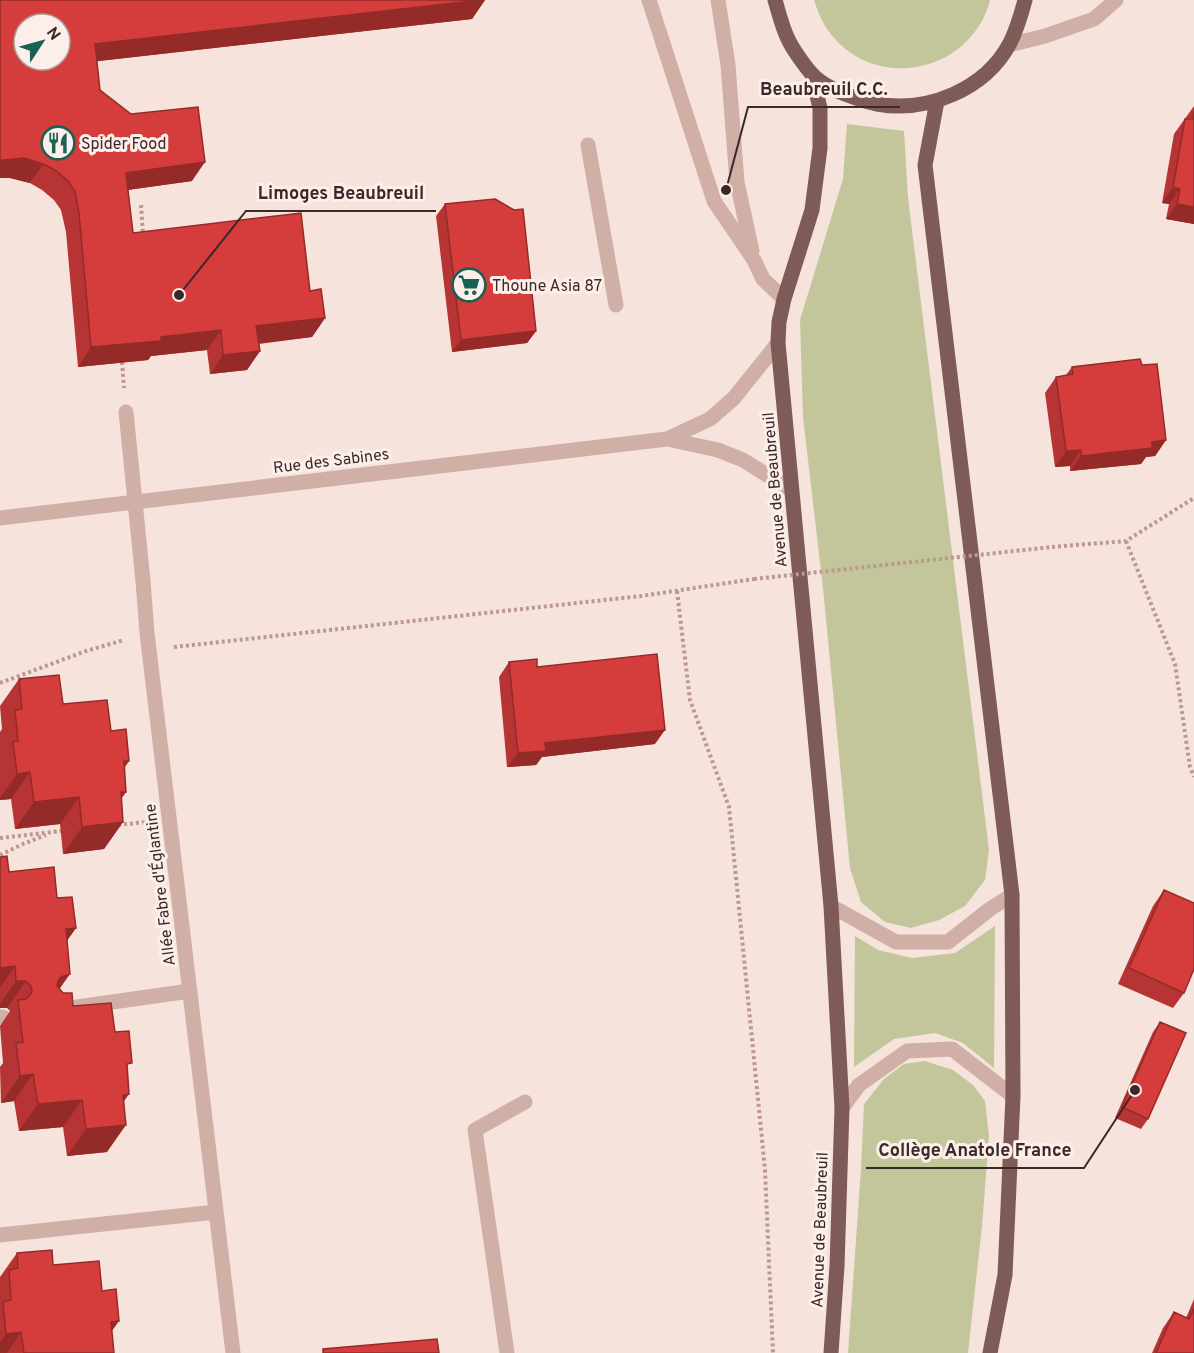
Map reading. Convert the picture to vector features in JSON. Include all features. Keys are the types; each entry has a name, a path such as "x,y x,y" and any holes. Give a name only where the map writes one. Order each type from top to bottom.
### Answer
{"main road":[{"name":"Avenue de Beaubreuil","path":"775,0 788,39 812,75 820,108 820,148 812,210 784,299 779,322 778,343 831,906 842,1108 837,1266 831,1353"},
{"name":"Avenue de Beaubreuil","path":"812,75 832,89 876,104 907,106 937,101 978,80 995,64 1009,45 1020,20 1024,0"},
{"path":"937,101 925,165 1012,895 1013,1096 1005,1275 990,1353"}],"street":[{"path":"650,0 714,201 754,260 763,279 784,299"},
{"path":"718,0 728,65 737,182 754,260"},
{"path":"1009,45 1045,36 1094,19 1116,0"},
{"path":"588,145 616,305"},
{"name":"Rue des Sabines","path":"0,518 667,439 710,419 734,398 778,343"},
{"name":"Allée Fabre d'Églantine","path":"126,412 147,633 233,1353"},
{"name":"Rue des Sabines","path":"667,439 718,450 743,460 791,490"},
{"path":"831,906 896,942 948,942 1012,895"},
{"path":"60,1009 190,991"},
{"path":"842,1108 859,1085 907,1050 952,1049 1013,1096"},
{"path":"507,1353 476,1130 525,1102"},
{"path":"0,1235 216,1212"}],"path":[{"path":"141,205 144,238"},
{"path":"149,650 641,596 754,579 1126,541 1194,498"},
{"path":"1126,541 1175,664 1190,767 1194,777"},
{"path":"677,591 690,700 729,807 765,1170 773,1353"},
{"path":"0,684 86,651 147,633"},
{"path":"114,825 169,819"},
{"path":"0,838 61,831"},
{"path":"0,855 54,832"}],"green space":[{"path":"814,0 990,0 978,27 958,49 942,59 925,65 891,68 857,57 843,47 825,25"},
{"path":"847,124 904,131 908,198 989,850 985,880 965,906 939,920 911,928 885,922 861,902 850,868 823,588 803,417 800,320 843,179"},
{"path":"995,926 994,1068 963,1043 935,1033 894,1039 854,1067 855,936 878,950 912,958 955,953"},
{"path":"925,1061 953,1070 973,1085 985,1101 989,1136 968,1353 848,1353 864,1104 884,1079 904,1064"}],"building":[{"path":"0,0 481,0 95,44 100,90 131,114 198,107 205,162 126,173 133,233 301,213 310,291 321,289 325,318 256,326 260,351 223,355 221,330 161,337 161,341 91,347 75,191 68,181 55,170 43,164 24,158 0,161"},
{"path":"1194,112 1194,207 1177,204 1180,189 1173,187 1185,119 1193,119"},
{"path":"495,199 514,210 523,209 536,331 461,340 445,204"},
{"path":"1140,359 1142,365 1157,364 1166,440 1152,442 1152,448 1081,456 1081,450 1066,451 1056,377 1073,374 1072,367"},
{"path":"657,654 665,730 545,743 546,751 518,753 509,662 537,659 537,667"},
{"path":"59,675 63,704 107,700 111,731 126,729 129,761 124,761 126,792 121,792 123,822 82,827 79,797 34,802 30,772 17,774 13,742 18,741 15,710 22,709 19,679"},
{"path":"7,856 9,872 54,867 57,898 72,897 76,928 66,929 70,974 61,977 57,986 63,993 72,993 73,1006 111,1003 115,1032 129,1031 132,1063 127,1064 129,1094 123,1095 126,1125 86,1129 82,1100 38,1104 33,1074 20,1076 16,1043 23,1042 18,1000 26,999 32,991 26,981 16,981 15,966 0,968 0,857"},
{"path":"1164,890 1194,903 1194,969 1184,993 1129,968"},
{"path":"1160,1022 1186,1033 1148,1119 1122,1107"},
{"path":"52,1250 53,1265 99,1261 102,1291 116,1289 119,1321 111,1322 114,1353 24,1353 21,1332 6,1334 3,1302 11,1300 9,1270 18,1268 17,1253"},
{"path":"1194,1309 1194,1353 1156,1353 1174,1312 1189,1319"},
{"path":"437,1339 439,1353 323,1353 323,1349"}],"place":[{"name":"Spider Food","path":"58,143"},
{"name":"Beaubreuil C.C.","path":"726,190"},
{"name":"Thoune Asia 87","path":"469,285"},
{"name":"Limoges Beaubreuil","path":"179,295"},
{"name":"Collège Anatole France","path":"1135,1090"}]}
